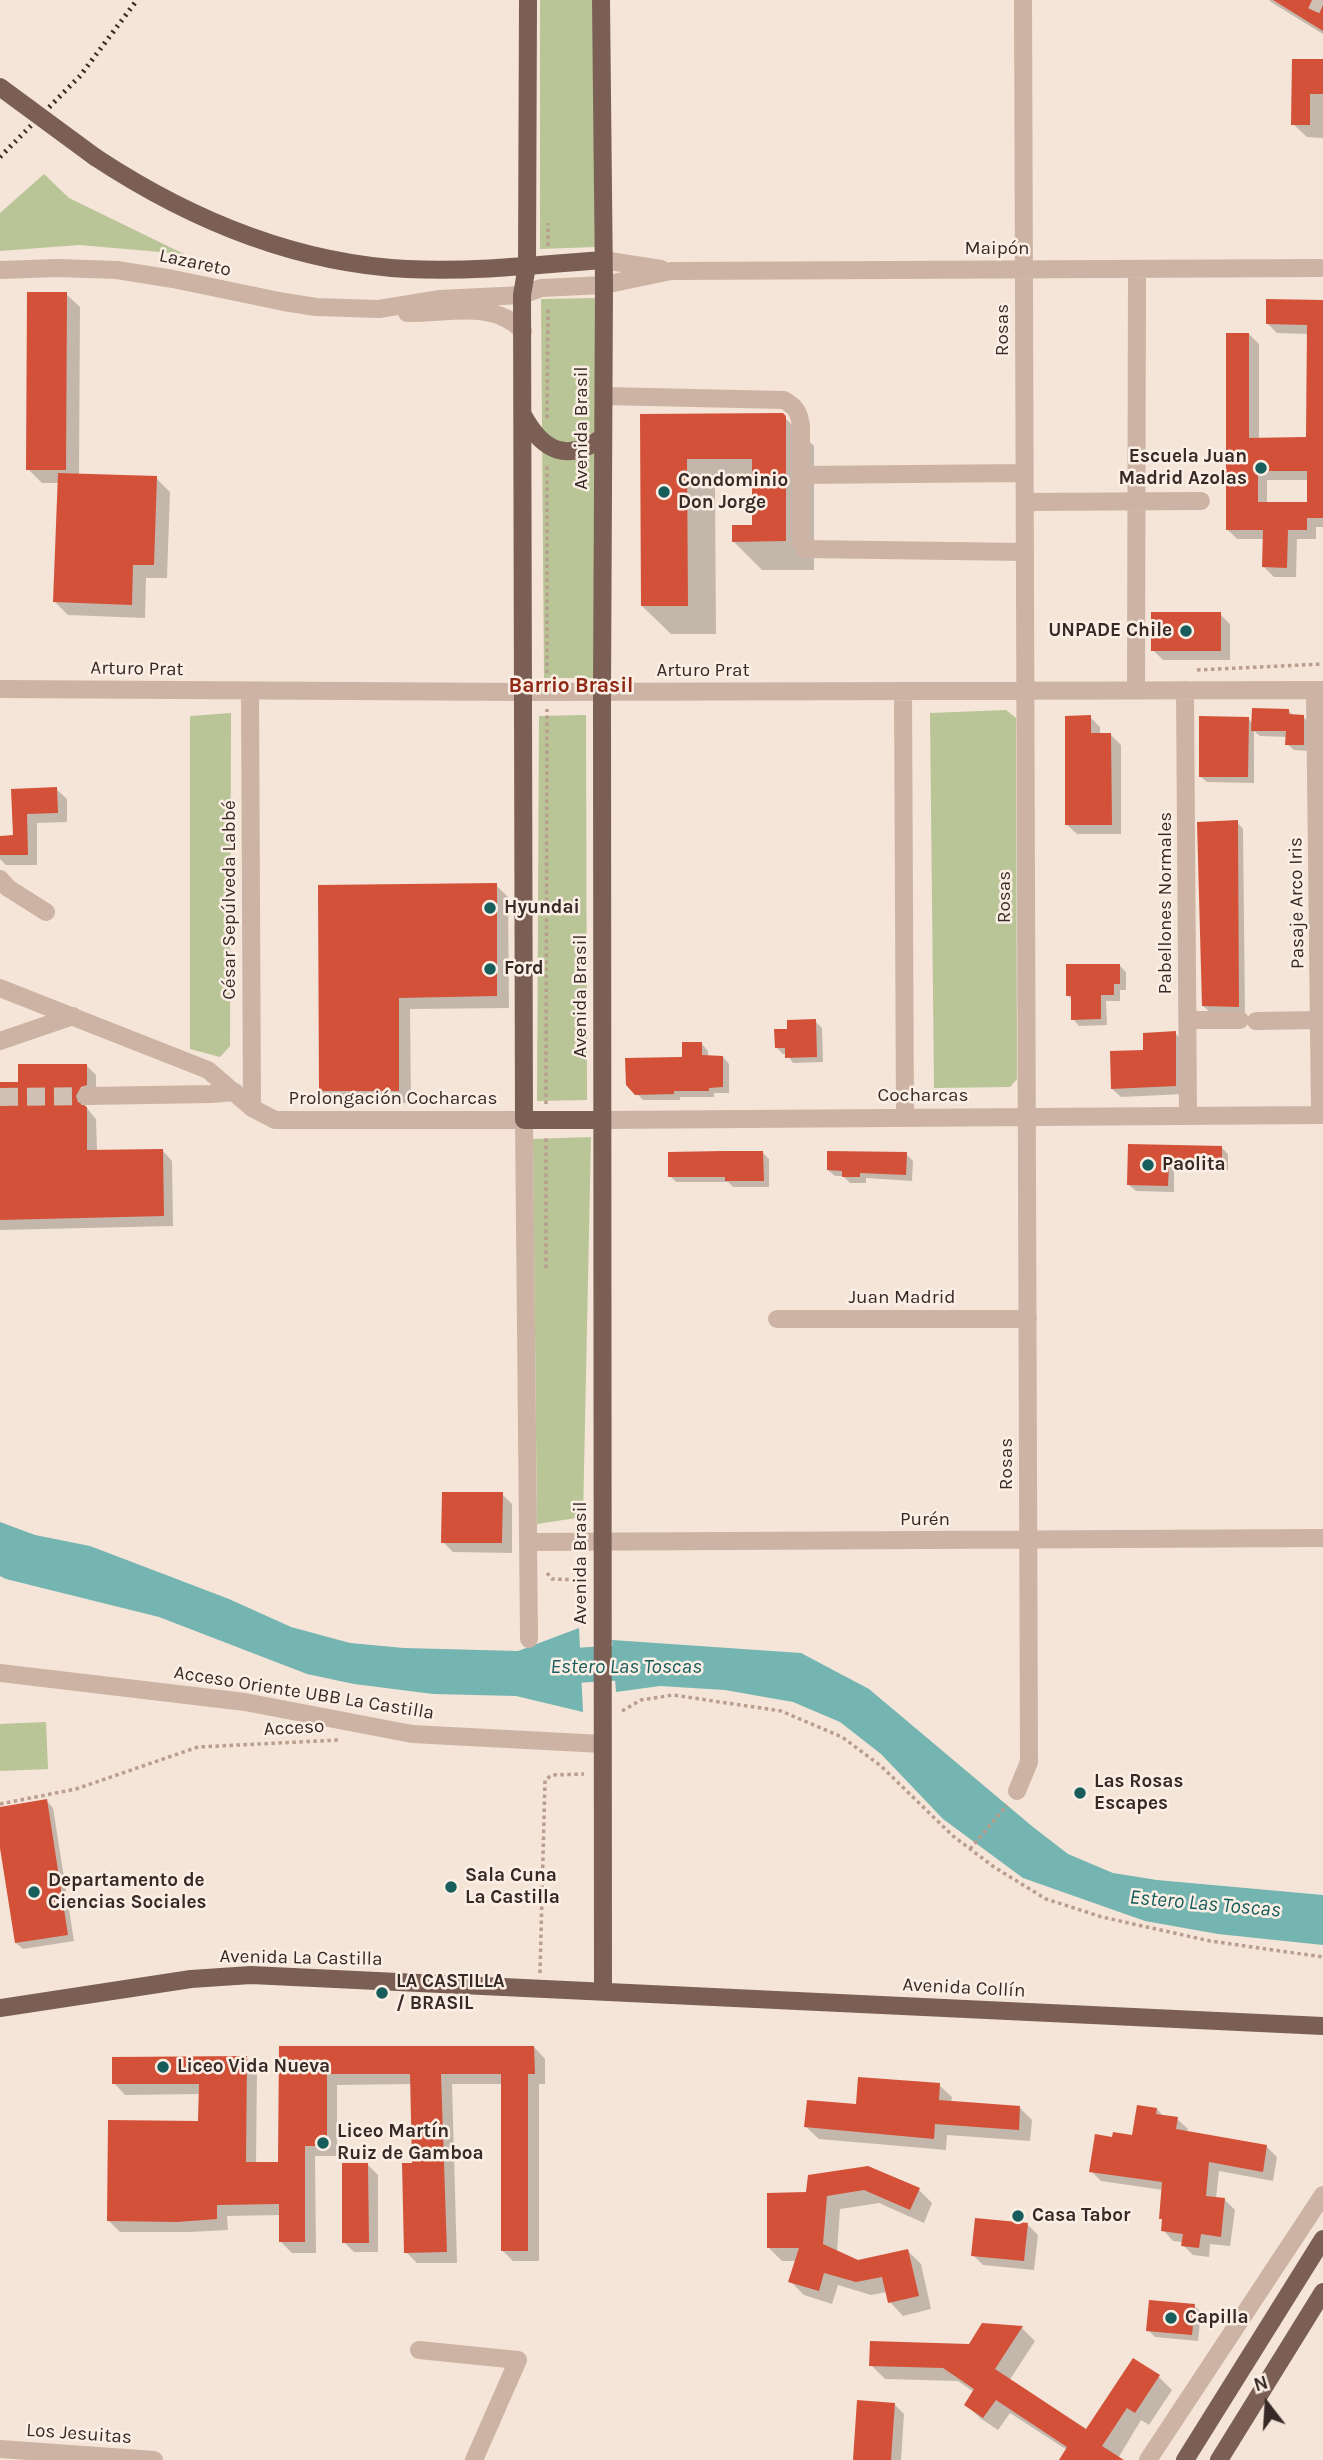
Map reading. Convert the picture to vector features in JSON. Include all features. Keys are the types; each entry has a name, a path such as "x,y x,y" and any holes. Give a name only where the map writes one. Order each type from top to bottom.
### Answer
{"main road":[{"path":"524,1120 522,295 527,266 528,0"},
{"name":"Avenida Brasil","path":"601,0 604,285 603,1626 599,1736 603,1991"},
{"name":"Maipón","path":"0,87 95,157 155,195 234,231 296,251 332,260 404,268 456,269 603,260"},
{"path":"523,415 529,427 547,446 558,451 574,451 594,444 603,437"},
{"name":"Cocharcas","path":"524,1120 602,1120"},
{"name":"Avenida La Castilla","path":"0,2008 223,1976 278,1976 603,1991"},
{"name":"Avenida Collín","path":"603,1991 1323,2026"},
{"path":"1185,2460 1323,2239"},
{"path":"1219,2460 1323,2292"}],"street":[{"name":"Rosas","path":"1014,1795 1029,1762 1023,0"},
{"name":"Maipón","path":"603,260 671,271 1323,268"},
{"name":"Lazareto","path":"0,270 57,268 117,271 316,307 379,309 417,314 493,312 509,318 523,331"},
{"path":"1136,690 1137,269"},
{"name":"Maipón","path":"522,295 541,288 604,285 671,271"},
{"name":"Lazareto","path":"379,309 453,298 522,295"},
{"path":"603,396 784,400 794,406 799,414 801,543 805,549 1025,552"},
{"path":"801,475 1024,473"},
{"path":"1025,502 1201,501"},
{"name":"Arturo Prat","path":"0,689 250,692 1319,690"},
{"name":"Pabellones Normales","path":"1185,690 1188,1115"},
{"name":"Pasaje Arco Iris","path":"1319,690 1319,1020 1322,1115"},
{"path":"903,691 905,1117"},
{"name":"César Sepúlveda Labbé","path":"250,692 252,1108"},
{"path":"0,878 8,888 47,912"},
{"name":"Prolongación Cocharcas","path":"2,990 208,1070 252,1108 275,1120 524,1120"},
{"path":"0,1041 73,1016"},
{"path":"1188,1020 1319,1020"},
{"path":"87,1096 235,1092"},
{"name":"Cocharcas","path":"602,1120 1322,1115"},
{"path":"524,1120 537,1542 529,1639"},
{"name":"Juan Madrid","path":"777,1319 1028,1319"},
{"name":"Purén","path":"537,1542 1323,1538"},
{"name":"Acceso Oriente UBB La Castilla","path":"0,1674 245,1702 412,1734 599,1736"},
{"path":"1148,2460 1323,2195"},
{"path":"419,2350 518,2360 474,2460"},
{"name":"Los Jesuitas","path":"0,2449 154,2460"}],"path":[{"path":"548,218 548,264"},
{"path":"546,1270 548,287"},
{"path":"537,1542 545,1570 552,1580 579,1580 589,1586"},
{"path":"539,1988 545,1780 552,1775 584,1775 590,1768 599,1736 626,1707 641,1700 673,1695 781,1711 842,1737 881,1766 953,1836 995,1867 1046,1899 1102,1917 1210,1941 1323,1957"},
{"name":"Acceso","path":"0,1804 76,1789 198,1747 341,1740"},
{"path":"970,1848 1014,1795"}],"green space":[{"path":"540,0 593,0 595,247 540,249"},
{"path":"44,174 69,198 184,254 79,245 0,251 0,213"},
{"path":"596,298 599,678 544,678 541,299"},
{"path":"1006,710 1016,718 1017,1079 1010,1087 934,1088 930,713"},
{"path":"231,713 230,1046 220,1057 190,1049 190,716"},
{"path":"586,715 587,1100 537,1101 539,716"},
{"path":"591,1137 583,1517 537,1524 533,1139"},
{"path":"46,1722 48,1769 0,1771 0,1724"}],"water":[{"path":"0,1522 35,1535 90,1546 229,1599 291,1627 350,1643 404,1648 518,1651 579,1628 583,1712 516,1696 433,1694 354,1684 307,1674 159,1617 6,1579 0,1576"},
{"path":"612,1640 801,1653 869,1689 1068,1854 1113,1873 1157,1880 1323,1895 1323,1945 1218,1934 1145,1921 1023,1878 943,1819 881,1754 840,1722 793,1702 725,1690 660,1686 616,1692"}],"building":[{"path":"1273,0 1323,0 1323,31"},
{"path":"1292,59 1323,59 1323,94 1310,94 1310,125 1291,125"},
{"path":"27,292 67,292 66,470 26,470"},
{"path":"1266,299 1323,300 1323,518 1307,518 1307,530 1288,530 1287,568 1262,567 1263,530 1226,530 1226,333 1249,333 1249,438 1306,437 1307,325 1266,324","holes":["1258,471 1307,471 1307,502 1258,502"]},
{"name":"Condominio Don Jorge","path":"783,413 786,416 786,541 732,542 732,525 752,525 752,459 687,459 688,606 641,606 640,414"},
{"path":"58,473 157,476 154,565 133,565 132,605 53,602"},
{"name":"UNPADE Chile","path":"1151,612 1221,612 1221,651 1151,651"},
{"path":"1252,708 1289,709 1289,714 1304,715 1304,745 1285,745 1286,731 1251,731"},
{"path":"1091,715 1091,733 1111,733 1112,825 1065,825 1065,716"},
{"path":"1199,716 1249,717 1248,777 1199,777"},
{"path":"57,787 58,813 27,814 28,855 0,855 0,836 13,835 11,789"},
{"path":"1238,820 1239,1007 1202,1006 1197,822"},
{"path":"497,883 497,996 399,998 399,1091 319,1091 318,885"},
{"path":"1066,964 1120,964 1120,984 1114,984 1114,995 1101,995 1101,1019 1071,1020 1071,996 1066,996"},
{"path":"816,1019 817,1057 785,1058 785,1048 775,1048 774,1029 787,1029 787,1020"},
{"path":"1176,1031 1176,1086 1111,1089 1110,1051 1143,1050 1143,1033"},
{"path":"682,1042 702,1042 702,1055 723,1056 723,1087 709,1088 709,1091 635,1095 626,1085 625,1058 682,1057"},
{"path":"18,1064 87,1064 87,1085 81,1087 76,1096 78,1102 87,1107 87,1150 163,1149 164,1216 0,1220 0,1082 18,1082"},
{"name":"Paolita","path":"1128,1144 1222,1146 1222,1165 1169,1164 1168,1186 1127,1185"},
{"path":"763,1151 764,1181 725,1181 725,1177 668,1177 668,1152"},
{"path":"827,1151 907,1152 906,1175 860,1173 860,1177 842,1177 842,1171 827,1170"},
{"path":"442,1492 503,1492 502,1543 441,1543"},
{"name":"Departamento de Ciencias Sociales","path":"47,1799 68,1935 15,1943 0,1848 0,1807"},
{"path":"279,2046 534,2046 535,2074 528,2074 528,2251 501,2251 501,2074 441,2074 447,2252 404,2253 402,2163 412,2163 410,2074 327,2074 327,2146 305,2146 305,2242 279,2242 279,2204 217,2205 217,2219 177,2222 107,2221 108,2120 198,2121 199,2084 112,2084 112,2057 247,2056 246,2162 278,2162"},
{"path":"858,2077 940,2083 939,2100 1020,2106 1019,2130 935,2124 934,2139 804,2127 807,2100 856,2104"},
{"path":"1137,2105 1157,2108 1156,2114 1178,2117 1176,2129 1267,2145 1263,2172 1209,2162 1206,2196 1225,2198 1221,2237 1201,2234 1199,2248 1181,2246 1183,2234 1161,2231 1162,2219 1159,2219 1162,2182 1089,2172 1095,2134 1112,2137 1113,2132 1132,2135"},
{"path":"342,2163 368,2163 369,2243 342,2243"},
{"path":"868,2166 920,2188 910,2210 864,2190 827,2196 823,2244 858,2260 908,2249 919,2296 888,2303 882,2277 856,2282 824,2273 819,2291 788,2282 799,2248 767,2248 767,2193 806,2192 808,2175"},
{"path":"975,2218 1028,2223 1024,2261 971,2256"},
{"name":"Capilla","path":"1149,2300 1195,2304 1192,2335 1146,2331"},
{"path":"982,2323 1023,2326 995,2369 1086,2429 1133,2358 1160,2375 1135,2413 1127,2408 1102,2446 1124,2460 1059,2460 1067,2447 996,2400 983,2418 964,2405 974,2389 943,2368 869,2366 870,2341 969,2344"},
{"path":"857,2400 895,2403 891,2460 853,2460"}],"waterway":[{"name":"Estero Las Toscas","path":"533,1668 616,1663 662,1664"}],"tunnel":[{"path":"1312,0 1323,5"},
{"path":"0,1097 87,1096"}],"railway":[{"path":"0,157 80,76 137,0"}],"place":[{"name":"Escuela Juan Madrid Azolas","path":"1261,468"},
{"name":"Condominio Don Jorge","path":"664,492"},
{"name":"UNPADE Chile","path":"1186,631"},
{"name":"Hyundai","path":"490,908"},
{"name":"Ford","path":"490,969"},
{"name":"Paolita","path":"1148,1165"},
{"name":"Las Rosas Escapes","path":"1080,1793"},
{"name":"Sala Cuna La Castilla","path":"451,1887"},
{"name":"Departamento de Ciencias Sociales","path":"34,1892"},
{"name":"LA CASTILLA / BRASIL","path":"382,1993"},
{"name":"Liceo Vida Nueva","path":"163,2067"},
{"name":"Liceo Martín Ruiz de Gamboa","path":"323,2143"},
{"name":"Casa Tabor","path":"1018,2216"},
{"name":"Capilla","path":"1171,2318"}],"district":[{"name":"Barrio Brasil","path":"571,686"}]}
